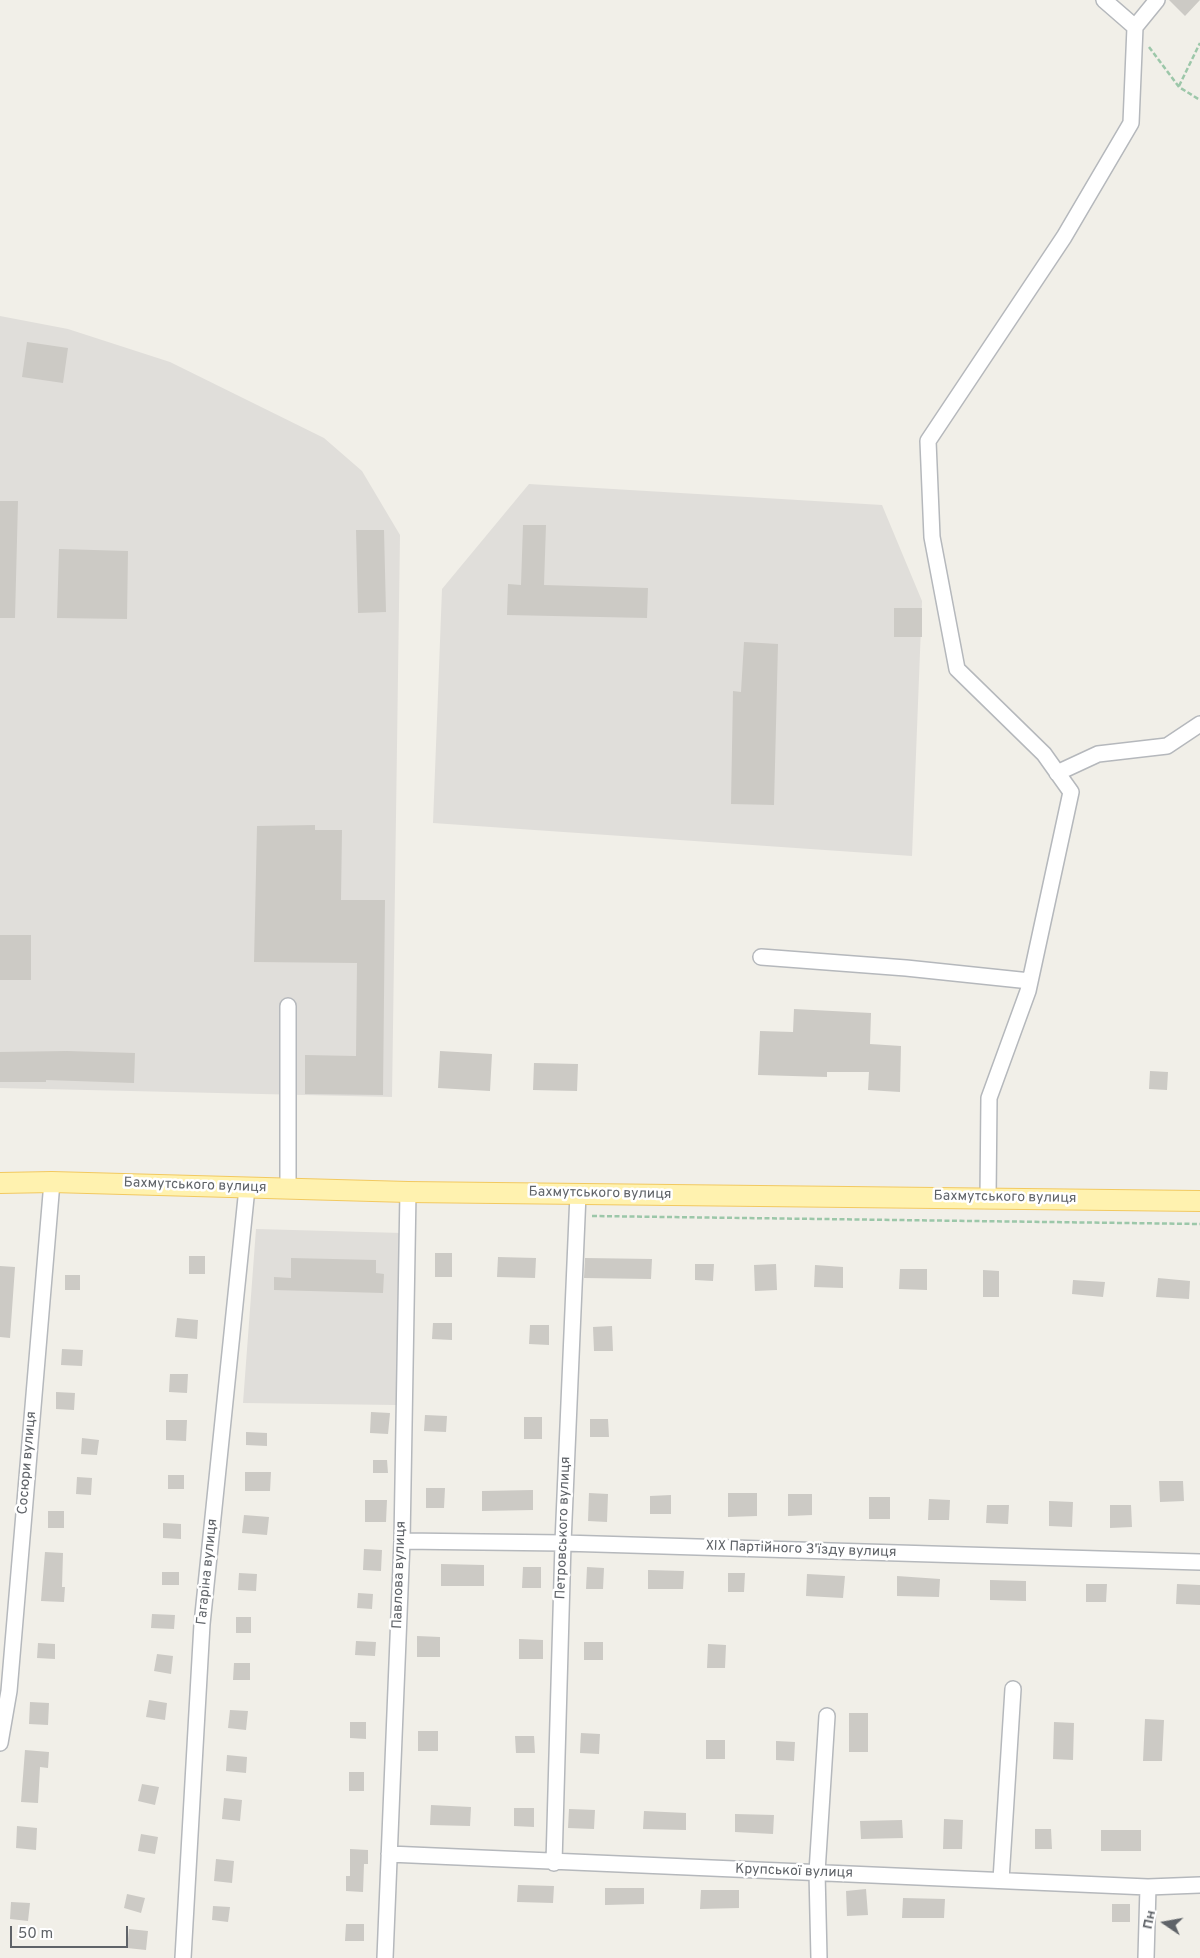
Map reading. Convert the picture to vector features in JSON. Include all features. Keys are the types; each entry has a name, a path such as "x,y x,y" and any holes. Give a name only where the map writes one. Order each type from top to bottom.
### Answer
{"main road":[{"name":"Бахмутського вулиця","path":"0,1183 52,1182 408,1192 1200,1201"}],"street":[{"path":"1104,0 1135,27"},
{"path":"988,1198 989,1098 1012,1040 1030,981 1070,792 1044,754 957,669 932,537 928,441 1064,237 1132,123 1135,27 1157,0"},
{"path":"1058,773 1098,754 1167,746 1200,724"},
{"path":"762,957 906,968 1030,981"},
{"path":"288,1006 288,1189"},
{"name":"Сосюри вулиця","path":"0,1743 9,1691 52,1182"},
{"name":"Гагаріна вулиця","path":"183,1958 202,1624 247,1188"},
{"name":"Павлова вулиця","path":"385,1958 402,1541 408,1192"},
{"name":"Петровського вулиця","path":"554,1862 563,1543 578,1194"},
{"name":"XIX Партійного З'їзду вулиця","path":"402,1541 563,1543 1200,1562"},
{"path":"1001,1880 1013,1689"},
{"path":"820,1958 816,1872 827,1716"},
{"name":"Крупської вулиця","path":"389,1854 1148,1887 1200,1886"},
{"path":"1146,1958 1148,1887"}],"path":[{"path":"1135,27 1179,87 1200,100"},
{"path":"1179,87 1200,43"},
{"path":"577,1216 1200,1224"}],"shaded area":[{"path":"0,316 68,329 170,362 324,438 362,471 400,535 392,1097 0,1088"},
{"path":"529,484 882,505 922,601 912,856 433,823 442,589"},
{"path":"256,1229 402,1233 396,1405 243,1403"}],"building":[{"path":"1169,0 1200,0 1185,16"},
{"path":"27,342 68,348 63,383 22,377"},
{"path":"0,501 18,501 15,618 0,618"},
{"path":"523,525 546,525 544,585 648,588 647,618 507,615 508,584 521,585"},
{"path":"356,530 384,530 386,612 358,613"},
{"path":"59,549 128,551 127,619 57,618"},
{"path":"894,608 922,608 922,637 894,637"},
{"path":"744,642 778,644 774,805 731,804 733,691 741,692"},
{"path":"315,825 315,830 342,830 341,900 385,900 383,1095 305,1094 305,1055 356,1056 357,963 254,962 257,826"},
{"path":"0,935 31,935 31,980 0,980"},
{"path":"794,1009 871,1013 870,1044 901,1046 900,1092 868,1090 869,1072 827,1072 827,1077 758,1075 760,1031 793,1032"},
{"path":"440,1051 492,1054 490,1091 438,1088"},
{"path":"0,1052 135,1053 134,1083 46,1080 46,1082 0,1082"},
{"path":"534,1063 578,1064 577,1091 533,1090"},
{"path":"1150,1071 1168,1072 1167,1090 1149,1089"},
{"path":"435,1253 452,1253 452,1277 435,1277"},
{"path":"189,1256 205,1256 205,1274 189,1274"},
{"path":"498,1257 536,1258 535,1278 497,1277"},
{"path":"291,1258 376,1260 376,1273 384,1274 383,1293 274,1290 274,1277 291,1278"},
{"path":"585,1258 652,1259 651,1279 584,1278"},
{"path":"695,1264 714,1264 713,1281 695,1280"},
{"path":"776,1264 777,1290 755,1291 754,1265"},
{"path":"815,1265 843,1267 843,1288 814,1287"},
{"path":"0,1266 15,1267 10,1338 0,1337"},
{"path":"900,1269 927,1269 927,1290 899,1289"},
{"path":"983,1270 999,1271 999,1297 983,1297"},
{"path":"65,1275 80,1275 80,1290 65,1290"},
{"path":"1158,1278 1190,1281 1189,1299 1156,1297"},
{"path":"1073,1280 1105,1282 1103,1297 1072,1294"},
{"path":"177,1318 198,1320 197,1339 175,1337"},
{"path":"433,1323 452,1323 452,1340 432,1339"},
{"path":"530,1325 549,1325 549,1345 529,1344"},
{"path":"612,1326 613,1351 594,1351 593,1327"},
{"path":"62,1349 83,1350 82,1366 61,1365"},
{"path":"170,1374 188,1374 187,1393 169,1392"},
{"path":"56,1392 75,1393 74,1410 56,1409"},
{"path":"371,1412 390,1413 388,1434 370,1433"},
{"path":"425,1415 447,1416 446,1432 424,1431"},
{"path":"524,1417 542,1417 542,1439 524,1439"},
{"path":"590,1419 608,1419 609,1437 590,1437"},
{"path":"166,1420 187,1420 186,1441 166,1440"},
{"path":"246,1432 267,1433 267,1446 246,1445"},
{"path":"82,1438 99,1440 97,1455 81,1454"},
{"path":"373,1460 387,1460 388,1473 373,1473"},
{"path":"245,1472 271,1472 270,1491 245,1491"},
{"path":"168,1475 184,1475 184,1489 168,1489"},
{"path":"77,1477 92,1478 91,1495 76,1494"},
{"path":"1159,1481 1183,1481 1184,1501 1160,1502"},
{"path":"426,1488 445,1488 444,1508 426,1508"},
{"path":"533,1490 533,1510 482,1511 482,1491"},
{"path":"589,1493 608,1494 607,1522 588,1521"},
{"path":"728,1493 757,1493 757,1516 728,1517"},
{"path":"788,1494 812,1494 812,1515 788,1516"},
{"path":"671,1495 671,1514 650,1514 650,1496"},
{"path":"869,1497 890,1497 890,1519 869,1519"},
{"path":"929,1499 950,1500 949,1520 928,1520"},
{"path":"365,1500 387,1500 386,1522 365,1522"},
{"path":"1049,1501 1073,1502 1072,1527 1049,1526"},
{"path":"987,1505 1009,1505 1008,1524 986,1523"},
{"path":"1110,1505 1131,1505 1132,1527 1110,1528"},
{"path":"48,1511 64,1511 64,1528 48,1528"},
{"path":"244,1515 269,1517 267,1535 242,1533"},
{"path":"163,1523 181,1524 181,1539 163,1538"},
{"path":"364,1549 382,1550 381,1571 363,1570"},
{"path":"45,1552 63,1553 62,1587 65,1587 64,1602 41,1601"},
{"path":"441,1564 484,1565 484,1586 441,1586"},
{"path":"523,1567 541,1567 541,1588 522,1588"},
{"path":"587,1567 604,1568 603,1589 586,1589"},
{"path":"648,1570 684,1571 683,1589 648,1589"},
{"path":"162,1572 179,1572 179,1585 162,1585"},
{"path":"239,1573 257,1574 256,1591 238,1590"},
{"path":"728,1573 745,1573 744,1592 728,1592"},
{"path":"807,1574 845,1576 843,1598 806,1596"},
{"path":"897,1576 940,1579 939,1597 897,1596"},
{"path":"990,1580 1026,1581 1026,1601 990,1600"},
{"path":"1086,1584 1107,1584 1106,1602 1086,1602"},
{"path":"1177,1584 1200,1585 1200,1605 1176,1604"},
{"path":"358,1593 373,1594 372,1609 357,1608"},
{"path":"152,1614 175,1615 174,1629 151,1628"},
{"path":"236,1617 251,1617 251,1633 236,1633"},
{"path":"417,1636 440,1637 440,1657 417,1657"},
{"path":"519,1639 543,1640 543,1659 519,1659"},
{"path":"356,1641 376,1642 375,1656 355,1655"},
{"path":"584,1642 603,1642 603,1660 584,1660"},
{"path":"38,1643 55,1644 55,1659 37,1658"},
{"path":"708,1644 726,1645 725,1668 707,1668"},
{"path":"157,1654 173,1656 171,1674 154,1671"},
{"path":"234,1663 250,1663 250,1680 233,1680"},
{"path":"149,1700 167,1703 165,1720 146,1717"},
{"path":"30,1702 49,1703 48,1725 29,1724"},
{"path":"230,1710 248,1711 246,1730 228,1728"},
{"path":"849,1713 868,1713 868,1752 849,1752"},
{"path":"1145,1719 1164,1720 1162,1761 1143,1761"},
{"path":"350,1722 366,1722 366,1739 350,1738"},
{"path":"1054,1722 1074,1723 1073,1760 1053,1759"},
{"path":"418,1731 438,1731 438,1751 418,1751"},
{"path":"581,1733 600,1734 599,1754 580,1753"},
{"path":"515,1736 534,1736 535,1753 516,1753"},
{"path":"706,1740 725,1740 725,1759 706,1759"},
{"path":"776,1741 795,1742 794,1761 776,1760"},
{"path":"25,1750 49,1752 48,1768 40,1767 38,1803 21,1802"},
{"path":"227,1755 247,1757 246,1773 226,1771"},
{"path":"349,1772 364,1772 364,1791 349,1791"},
{"path":"142,1784 159,1787 155,1805 138,1801"},
{"path":"224,1798 242,1800 240,1821 222,1819"},
{"path":"431,1805 471,1807 470,1826 430,1825"},
{"path":"514,1808 534,1808 534,1827 514,1826"},
{"path":"569,1809 595,1810 594,1829 568,1828"},
{"path":"644,1811 686,1813 686,1830 643,1829"},
{"path":"735,1814 774,1815 773,1834 735,1832"},
{"path":"944,1819 963,1820 962,1849 943,1849"},
{"path":"902,1820 903,1838 861,1839 860,1821"},
{"path":"17,1826 37,1828 36,1850 16,1848"},
{"path":"1035,1829 1051,1829 1052,1849 1035,1849"},
{"path":"1101,1830 1141,1830 1141,1851 1101,1851"},
{"path":"141,1834 158,1837 155,1854 138,1851"},
{"path":"350,1849 368,1850 368,1864 364,1864 363,1892 346,1891 346,1876 350,1876"},
{"path":"216,1859 234,1861 232,1883 214,1881"},
{"path":"518,1885 554,1886 553,1903 517,1902"},
{"path":"605,1888 644,1888 644,1904 605,1905"},
{"path":"866,1889 868,1915 847,1916 846,1891"},
{"path":"701,1890 739,1890 739,1908 700,1909"},
{"path":"127,1894 145,1898 141,1913 124,1908"},
{"path":"903,1898 945,1899 944,1918 902,1918"},
{"path":"11,1902 30,1903 28,1921 10,1919"},
{"path":"1112,1904 1130,1904 1130,1922 1112,1922"},
{"path":"213,1906 230,1907 228,1922 212,1920"},
{"path":"346,1924 364,1924 364,1941 345,1941"},
{"path":"129,1929 148,1931 146,1950 127,1948"}]}
